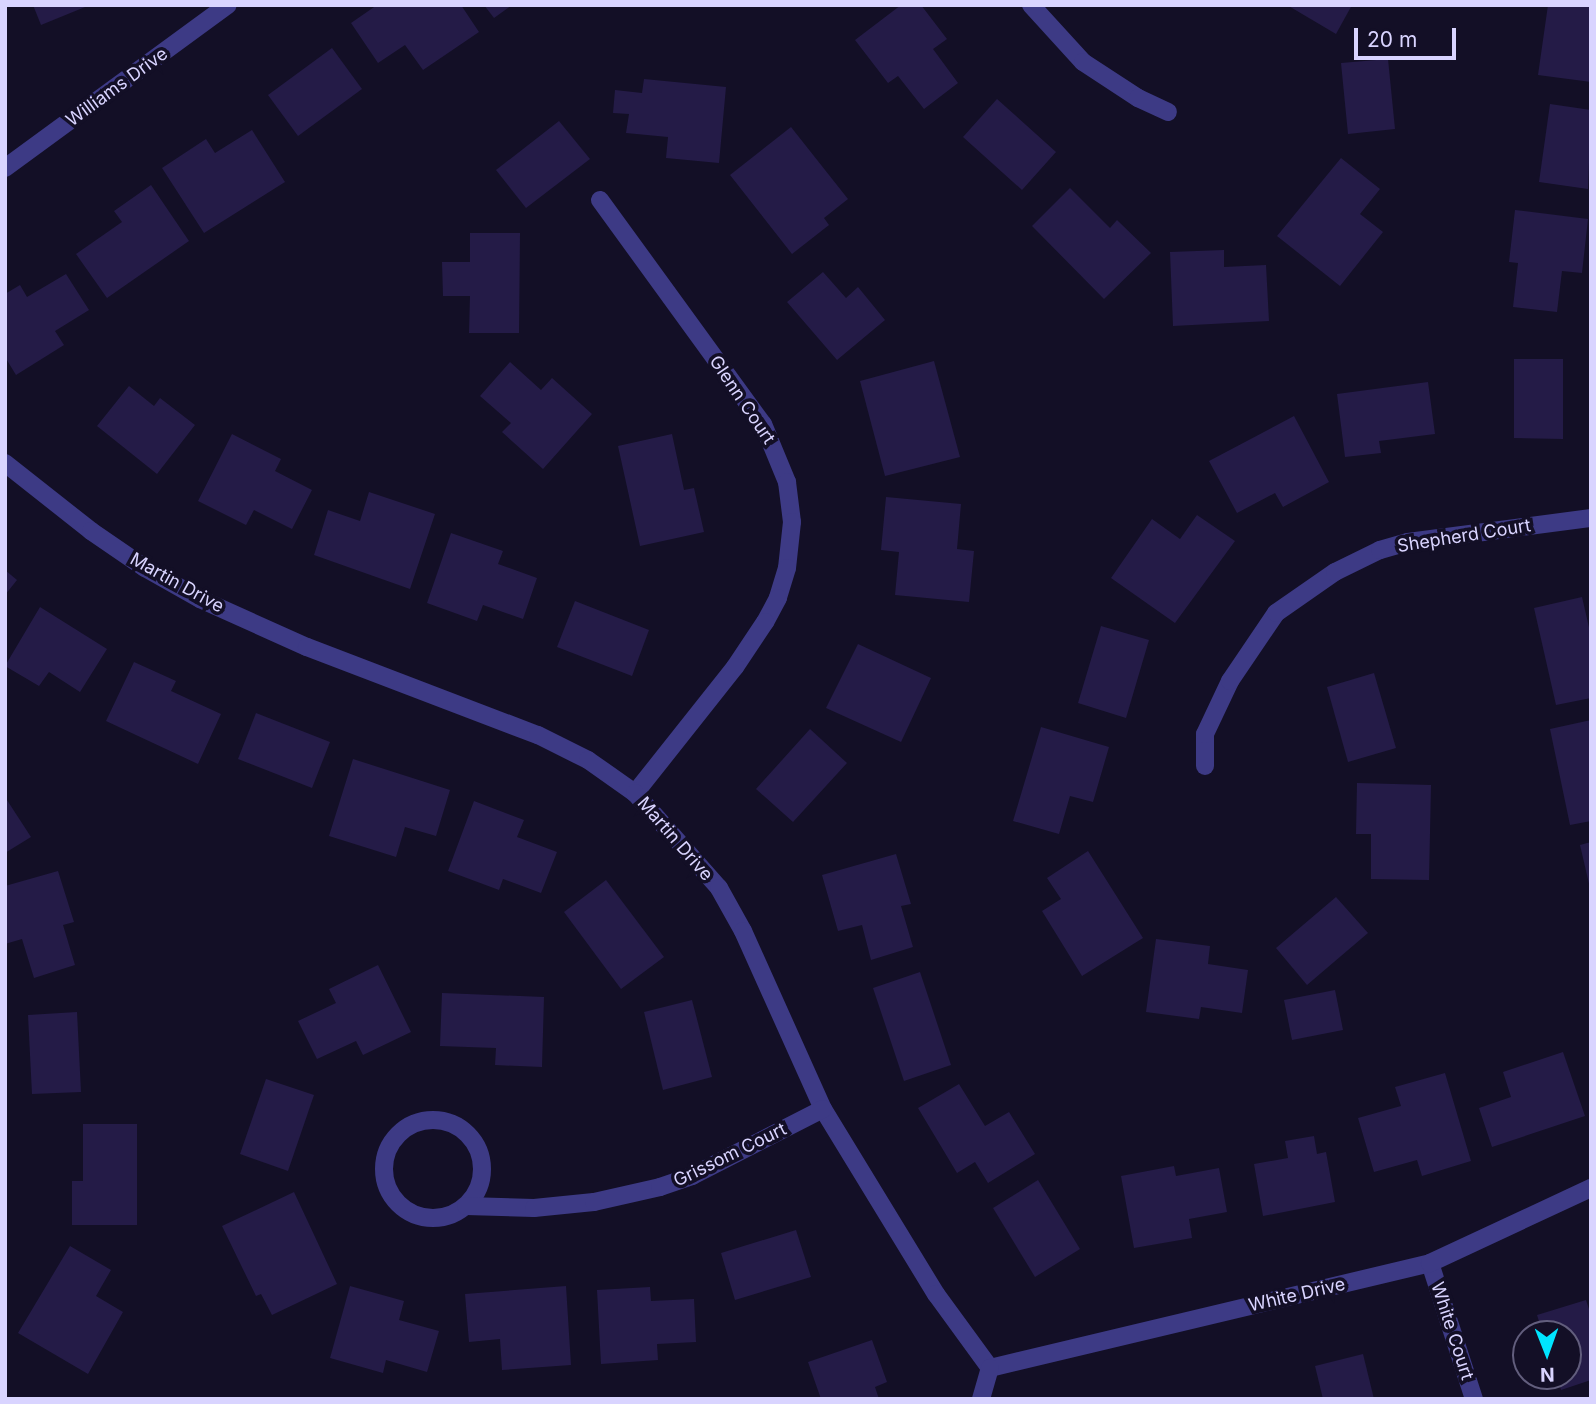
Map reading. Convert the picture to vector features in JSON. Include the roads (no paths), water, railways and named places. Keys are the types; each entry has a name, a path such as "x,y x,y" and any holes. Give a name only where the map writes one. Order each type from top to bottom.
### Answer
{"street":[{"name":"Williams Drive","path":"5,168 228,5"},
{"path":"1031,5 1083,62 1138,98 1168,112"},
{"name":"Glenn Court","path":"600,201 763,424 780,458 787,482 792,522 787,568 778,598 765,622 734,667 635,793"},
{"name":"Martin Drive","path":"5,464 91,531 145,568 200,599 307,647 538,735 588,760 635,793 719,888 743,931 823,1109 936,1294 990,1368"},
{"name":"Shepherd Court","path":"1205,766 1205,734 1237,670 1276,613 1335,572 1380,550 1408,542 1591,518"},
{"name":"Grissom Court","path":"467,1206 477,1193 482,1177 482,1160 466,1131 451,1123 434,1120 419,1122 404,1129 386,1155 383,1170 386,1186 394,1200 420,1217 452,1216 467,1206 534,1208 594,1202 660,1187 692,1176 823,1109"},
{"name":"White Drive","path":"990,1368 1430,1264 1591,1188"},
{"name":"White Court","path":"1430,1264 1474,1399"},
{"path":"981,1399 990,1368"}]}
